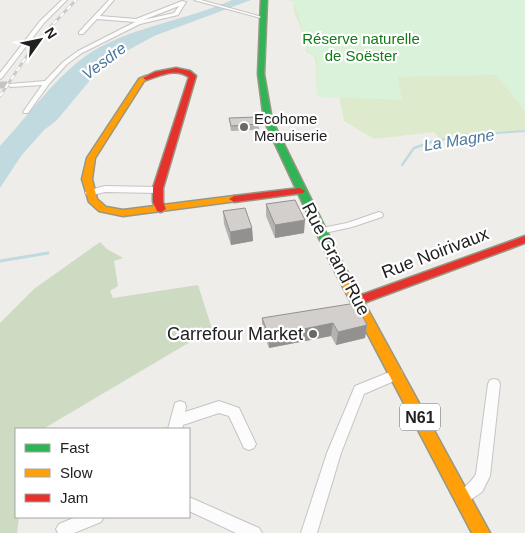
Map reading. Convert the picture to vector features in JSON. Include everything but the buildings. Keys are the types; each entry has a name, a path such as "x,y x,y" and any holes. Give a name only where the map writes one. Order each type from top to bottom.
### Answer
{"main road":[{"name":"Rue Grand'Rue","path":"265,3 261,74 268,120 320,230 481,533"},
{"path":"161,209 158,202 158,190 193,76 187,71 158,73 141,80 91,158 87,172 89,193 96,204 103,209 134,213 300,191"},
{"name":"Rue Noirivaux","path":"357,301 525,239"}],"street":[{"path":"0,77 9,60 42,22 65,0"},
{"path":"82,33 112,0"},
{"path":"196,0 264,18"},
{"path":"26,112 47,83 65,64 80,52 137,22 176,14 186,1"},
{"path":"97,17 137,22"},
{"path":"10,85 47,83"},
{"path":"89,193 105,189 158,190"},
{"path":"320,230 349,226 379,215"},
{"path":"310,533 334,453 359,390 396,374"},
{"path":"463,498 477,487 483,476 494,384"},
{"path":"175,425 180,407"},
{"path":"175,425 219,407 234,412 249,444"},
{"path":"190,504 254,533"},
{"path":"64,529 93,518"}],"green space":[{"name":"Réserve naturelle de Soëster","path":"287,0 525,0 525,132 492,134 442,141 434,132 374,139 344,121 339,96 319,97 316,86 314,56 306,52 306,46 301,46 302,30 295,14 293,1"},
{"name":"Réserve naturelle de Soëster","path":"288,0 525,0 525,111 496,75 398,77 402,100 319,97 316,56 307,51 306,45 302,45 303,30 293,1"},
{"path":"100,242 107,249 123,258 114,261 118,286 110,291 113,298 198,285 212,329 45,428 15,428 15,518 19,518 17,533 0,533 0,323 34,289"}],"water":[{"name":"Vesdre","path":"232,0 251,0 154,36 101,67 57,120 44,130 21,156 0,188 0,146 68,70 93,51 109,42"}],"waterway":[{"name":"La Magne","path":"433,141 469,135 525,131"},
{"name":"La Magne","path":"402,165 414,148 433,141"},
{"name":"La Magne","path":"429,142 433,141"},
{"name":"La Magne","path":"0,261 48,253"}],"tunnel":[{"path":"0,85 11,85"}],"railway":[{"path":"0,96 37,41 76,0"}],"traffic: fast":[{"path":"264,0 261,74 268,120 337,264"}],"traffic: slow":[{"path":"146,78 141,80 91,158 87,179 92,200 103,209 123,213 234,199"},
{"path":"337,264 481,533"}],"traffic: jam":[{"path":"146,78 176,70 193,76 158,188 158,202 161,209"},
{"path":"234,199 300,191"},
{"path":"357,301 525,239"}],"place":[{"name":"Ecohome Menuiserie","path":"244,127"},
{"name":"Carrefour Market","path":"313,334"}]}
